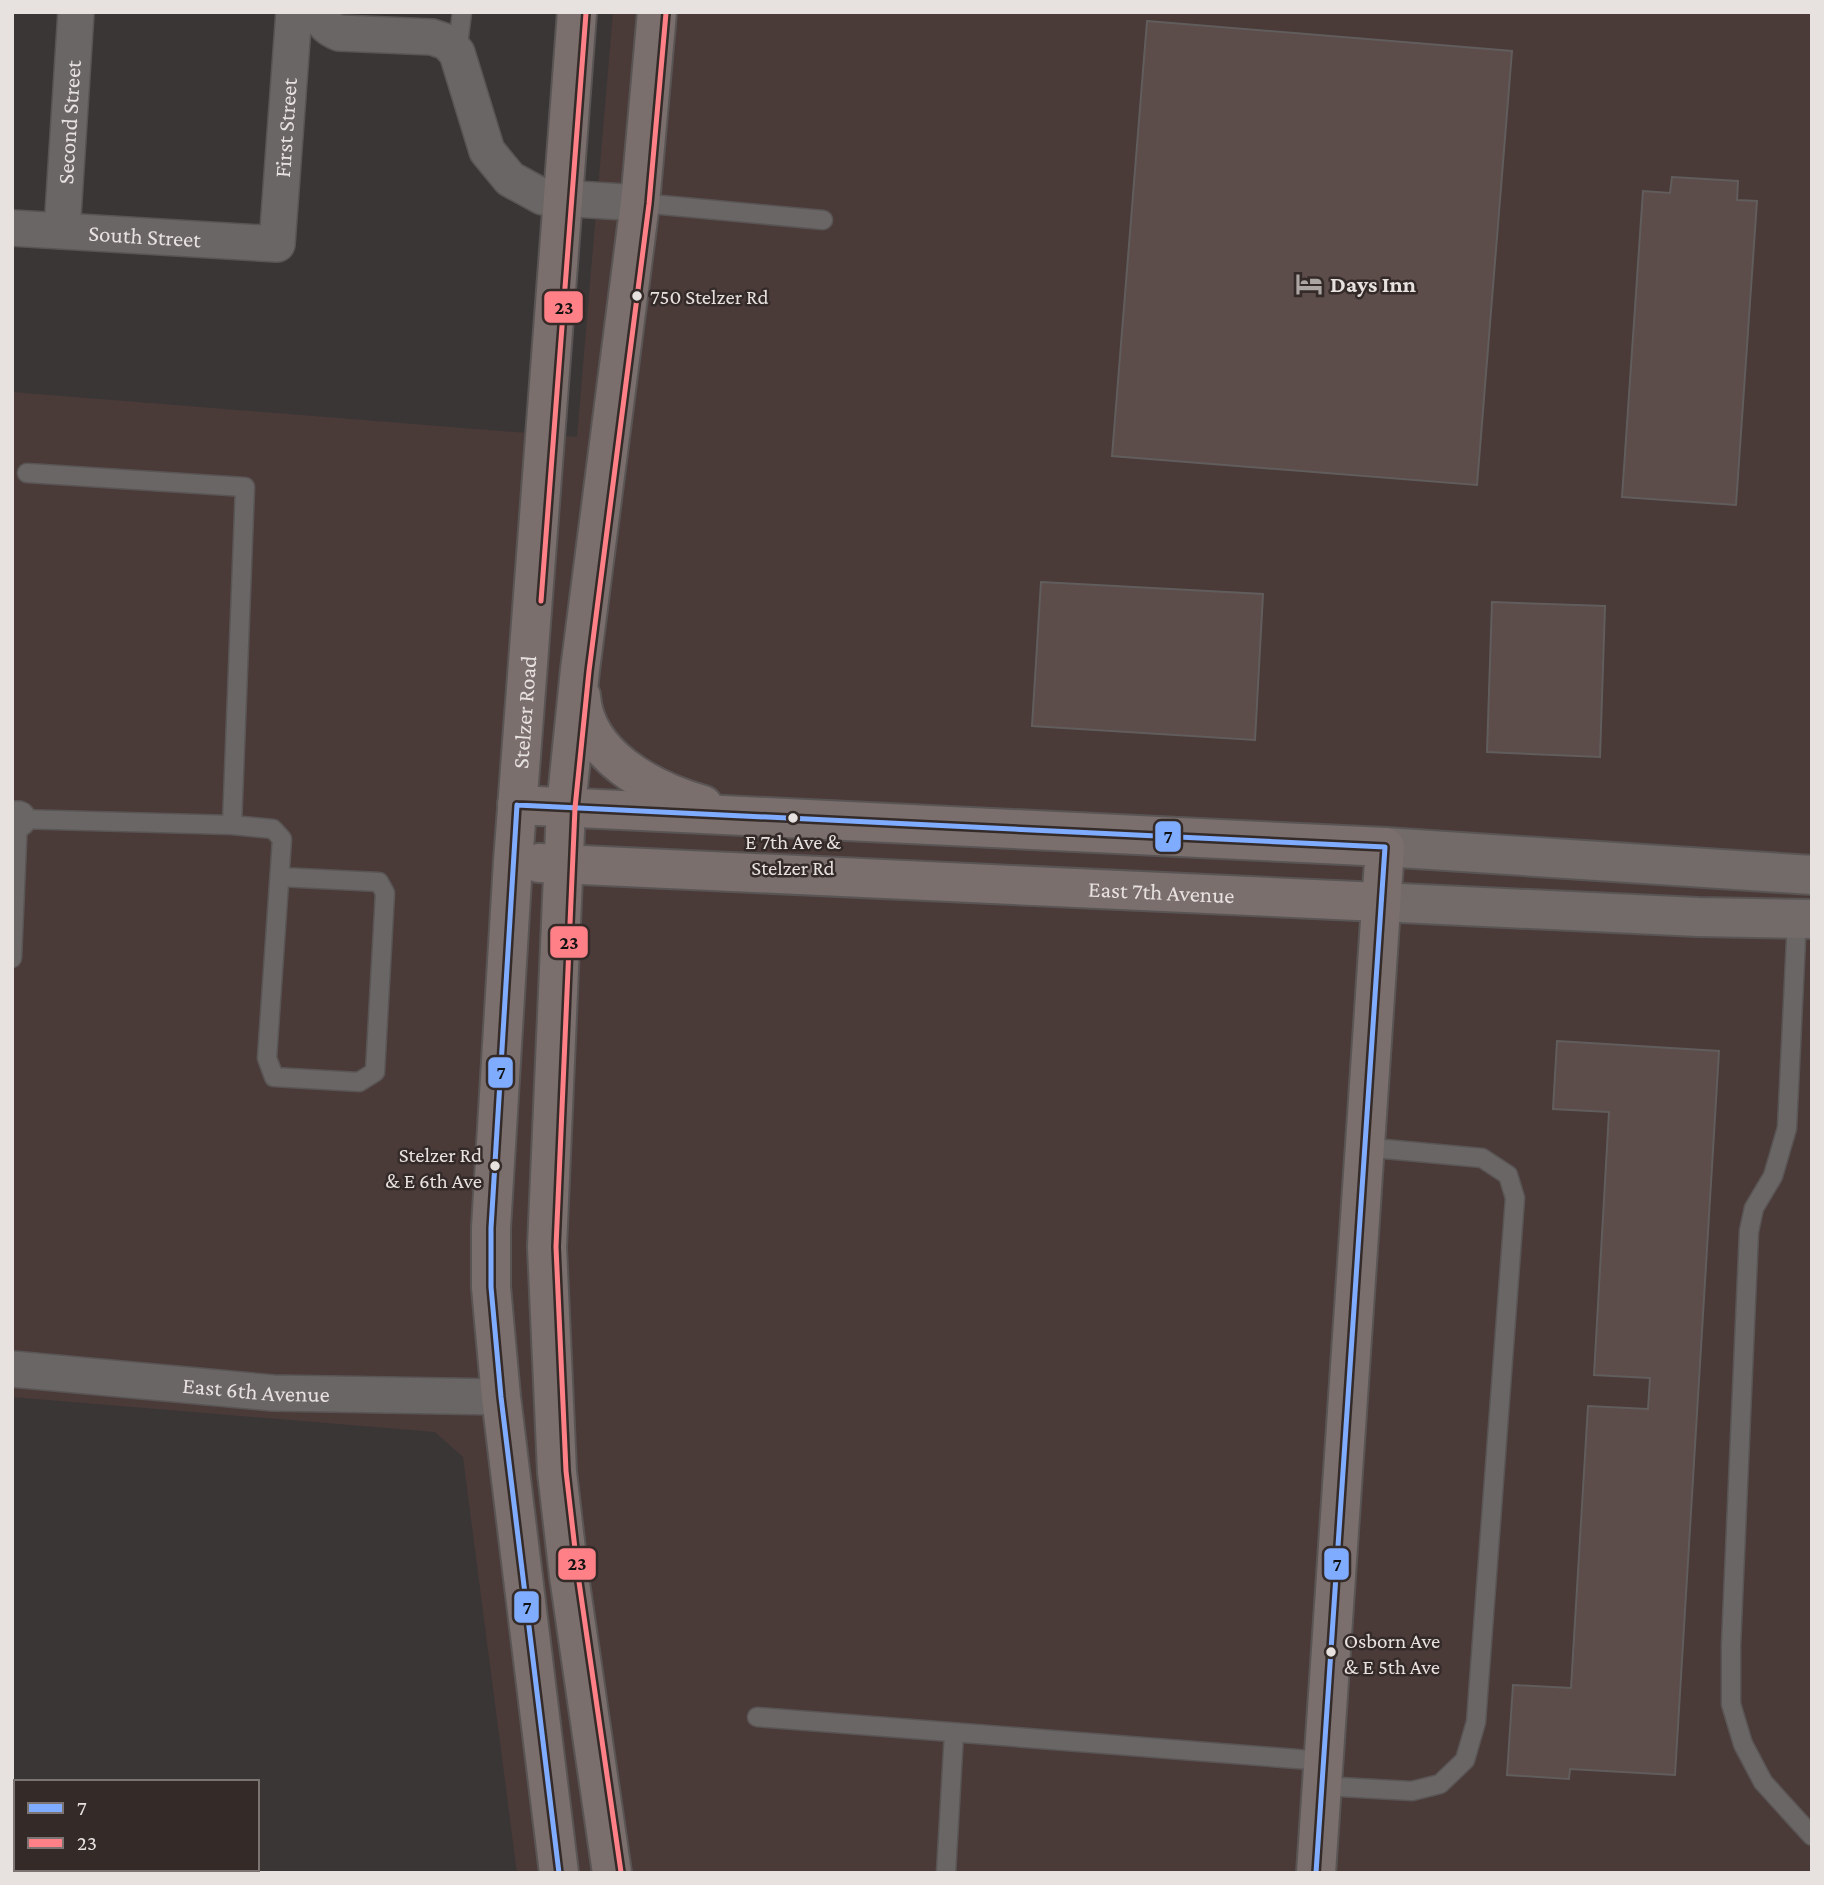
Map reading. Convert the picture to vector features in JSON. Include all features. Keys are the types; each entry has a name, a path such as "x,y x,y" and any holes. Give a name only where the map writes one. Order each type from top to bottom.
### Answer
{"main road":[{"name":"Stelzer Road","path":"559,1873 501,1397 491,1287 491,1228 513,862 576,12"},
{"path":"612,1873 569,1576 557,1472 547,1247 566,807 580,670 640,204 657,12"},
{"path":"580,670 582,702 588,725 603,749 621,765 665,791 693,802 728,811 798,820"},
{"path":"517,805 1385,847 1316,1873"},
{"name":"East 7th Avenue","path":"513,862 1380,902"}],"street":[{"name":"Second Street","path":"62,230 76,12"},
{"name":"First Street","path":"278,244 294,12"},
{"path":"321,12 321,18 328,28 339,33 432,37 447,42 457,53 487,150 510,179 543,197 640,204"},
{"name":"South Street","path":"12,228 278,244"},
{"path":"1385,847 1812,875"},
{"name":"East 7th Avenue","path":"1380,902 1698,917 1804,919"},
{"name":"East 6th Avenue","path":"12,1369 273,1393 501,1397"}],"lane":[{"path":"457,53 462,12"},
{"path":"640,204 822,220"},
{"path":"27,473 245,487 232,825"},
{"path":"12,958 15,819 232,825 273,829 282,839 279,877 267,1058 274,1077 359,1082 375,1072 385,893 379,882 279,877"},
{"path":"1804,919 1787,1128 1773,1176 1754,1208 1749,1231 1731,1645 1731,1704 1743,1744 1763,1782 1812,1836"},
{"path":"757,1717 954,1732 1322,1774 1412,1791 1440,1784 1465,1760 1476,1722 1515,1198 1508,1175 1482,1158 1363,1147"},
{"path":"946,1873 954,1732"}],"shaded area":[{"path":"613,12 1812,12 1812,1873 517,1873 463,1457 435,1432 12,1397 12,392 577,437"}],"building":[{"name":"Days Inn","path":"1147,21 1512,51 1477,485 1112,456"},
{"path":"1672,177 1738,181 1737,200 1757,201 1736,505 1622,497 1643,191 1670,193"},
{"path":"1041,582 1263,594 1255,740 1032,726"},
{"path":"1492,602 1605,606 1600,757 1487,752"},
{"path":"1557,1041 1719,1051 1675,1775 1570,1769 1569,1779 1507,1775 1513,1685 1571,1688 1588,1406 1648,1409 1650,1378 1594,1375 1609,1112 1553,1109"}],"transit line":[{"name":"23","path":"541,601 586,13"},
{"name":"23","path":"621,1872 578,1575 566,1471 556,1247 575,808 589,671 649,204 666,13"},
{"name":"7","path":"517,805 491,1228 491,1287 501,1397 559,1873"},
{"name":"7","path":"517,805 1385,847"},
{"name":"7","path":"1316,1873 1385,847"}],"place":[{"name":"Days Inn","path":"1309,284"},
{"name":"750 Stelzer Rd","path":"637,296"},
{"name":"E 7th Ave & Stelzer Rd","path":"793,818"},
{"name":"Stelzer Rd & E 6th Ave","path":"495,1166"},
{"name":"Osborn Ave & E 5th Ave","path":"1331,1652"}]}
